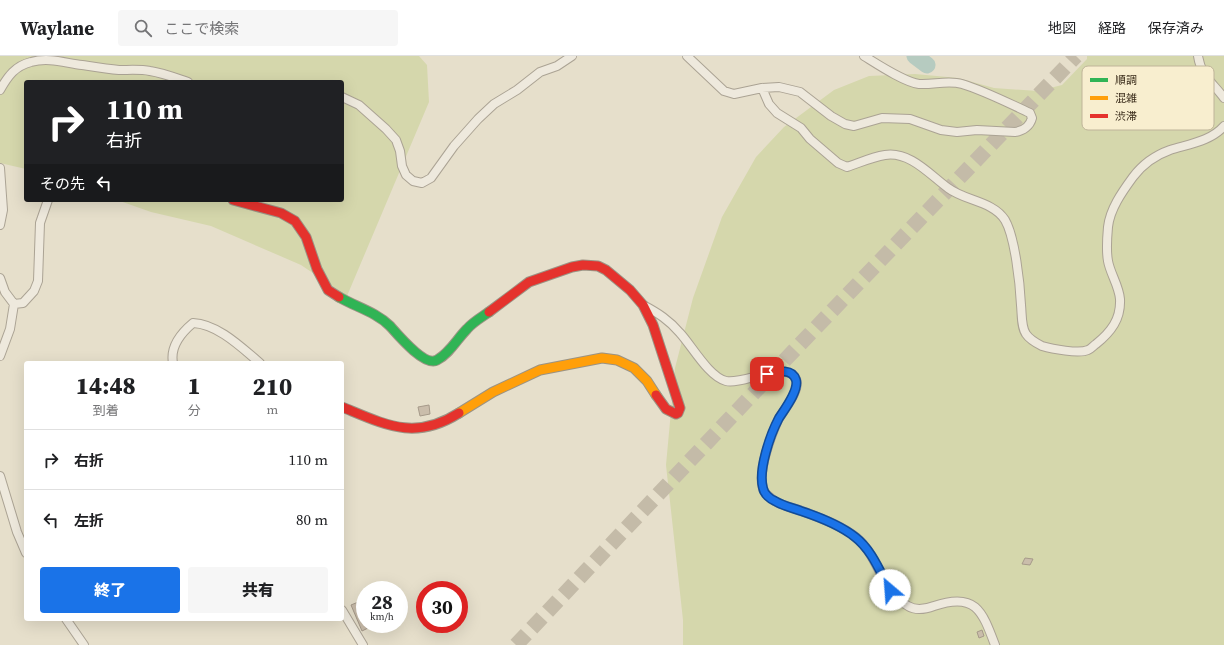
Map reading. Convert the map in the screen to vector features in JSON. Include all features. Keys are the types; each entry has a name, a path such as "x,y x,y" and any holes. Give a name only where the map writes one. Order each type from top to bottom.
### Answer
{"street":[{"path":"344,98 359,104 386,129 396,140 400,151 402,166 406,175 413,181 422,183 431,178 459,141 478,119 494,104 540,72 557,66 572,56"},
{"path":"688,56 724,91 734,94 762,88 779,87 800,92 831,116 845,124 854,126 882,118 910,119 941,130 957,132 977,130 1015,132 1028,126 1032,121 1030,114 990,95 962,84 951,82 918,84 903,78 864,56"},
{"path":"1198,56 1200,66"},
{"path":"0,90 8,75 17,67 30,62 42,60 60,60 72,64 119,70 148,70 164,73 183,80"},
{"path":"1214,87 1224,98"},
{"path":"762,88 769,104 777,113 801,128 810,139 838,163 847,167 886,155 898,155 927,170 960,196 986,205 999,212 1006,221 1010,234 1019,279 1026,333 1033,341 1059,350 1088,350 1113,328 1118,318 1120,298 1108,261 1108,225 1117,200 1134,176 1142,166 1168,150 1204,140 1215,134 1224,126"},
{"path":"0,168 3,210 0,225"},
{"path":"14,304 24,303 34,291 38,281 40,223 47,202"},
{"path":"240,202 281,213 295,221 306,237 317,269 328,290 354,306 370,312 388,324 405,342 428,361 436,361 440,358 451,349 468,328 529,282 572,266 598,266 606,270 630,290 643,305 653,325 680,408 678,413 671,413 661,402 647,381 638,372 622,361 605,358 541,370 492,393 467,410 438,425 426,428 413,429 391,425 344,408"},
{"path":"0,278 6,292 14,304 10,329 0,356"},
{"path":"643,305 668,320 680,332 711,372 725,381 743,381 779,371 786,371 793,375 796,380 796,387 788,405 779,419 770,440 765,459 762,475 765,493 775,501 808,513 843,529 857,538 865,546 890,590 898,599 909,606 915,609 926,609 941,604 959,601 975,606 987,624 995,645"},
{"path":"173,361 173,351 182,332 193,323 201,323 237,344 258,361"},
{"path":"0,476 24,548"},
{"path":"344,613 363,645"},
{"path":"67,621 84,645"}],"green space":[{"path":"0,56 419,56 427,65 429,102 347,296 301,265 211,226 151,212 123,202 344,202 344,80 24,80 24,169 0,163"},
{"path":"1087,56 1224,56 1224,645 683,645 683,620 666,465 675,368 693,298 722,217 756,157 784,127 834,90 869,76 915,74 958,78 994,88 1038,91 1062,85 1087,59"}],"building":[{"path":"429,405 430,414 420,416 418,407"},
{"path":"1025,558 1033,559 1030,565 1022,564"},
{"path":"356,603 356,617 351,605"},
{"path":"982,630 984,636 979,638 977,632"}],"waterway":[{"path":"915,56 927,65"}],"tunnel":[{"path":"516,645 783,362 1076,56"}],"traffic: fast":[{"path":"339,297 379,317 419,355 432,361 437,360 446,354 469,326 489,312"}],"traffic: slow":[{"path":"459,413 493,392 540,370 602,358 617,360 634,368 647,381 656,395"}],"traffic: jam":[{"path":"240,202 281,213 295,221 306,237 317,269 328,290 339,297"},
{"path":"489,312 529,282 572,267 583,265 598,266 606,270 630,290 643,305 653,325 680,408 678,413 676,414 666,409 656,395"},
{"path":"344,408 387,424 414,428 443,422 459,413"}],"route":[{"path":"767,374 786,371 793,375 796,380 796,387 770,440 762,475 765,493 775,501 808,513 843,529 857,538 865,546 890,590"}]}
